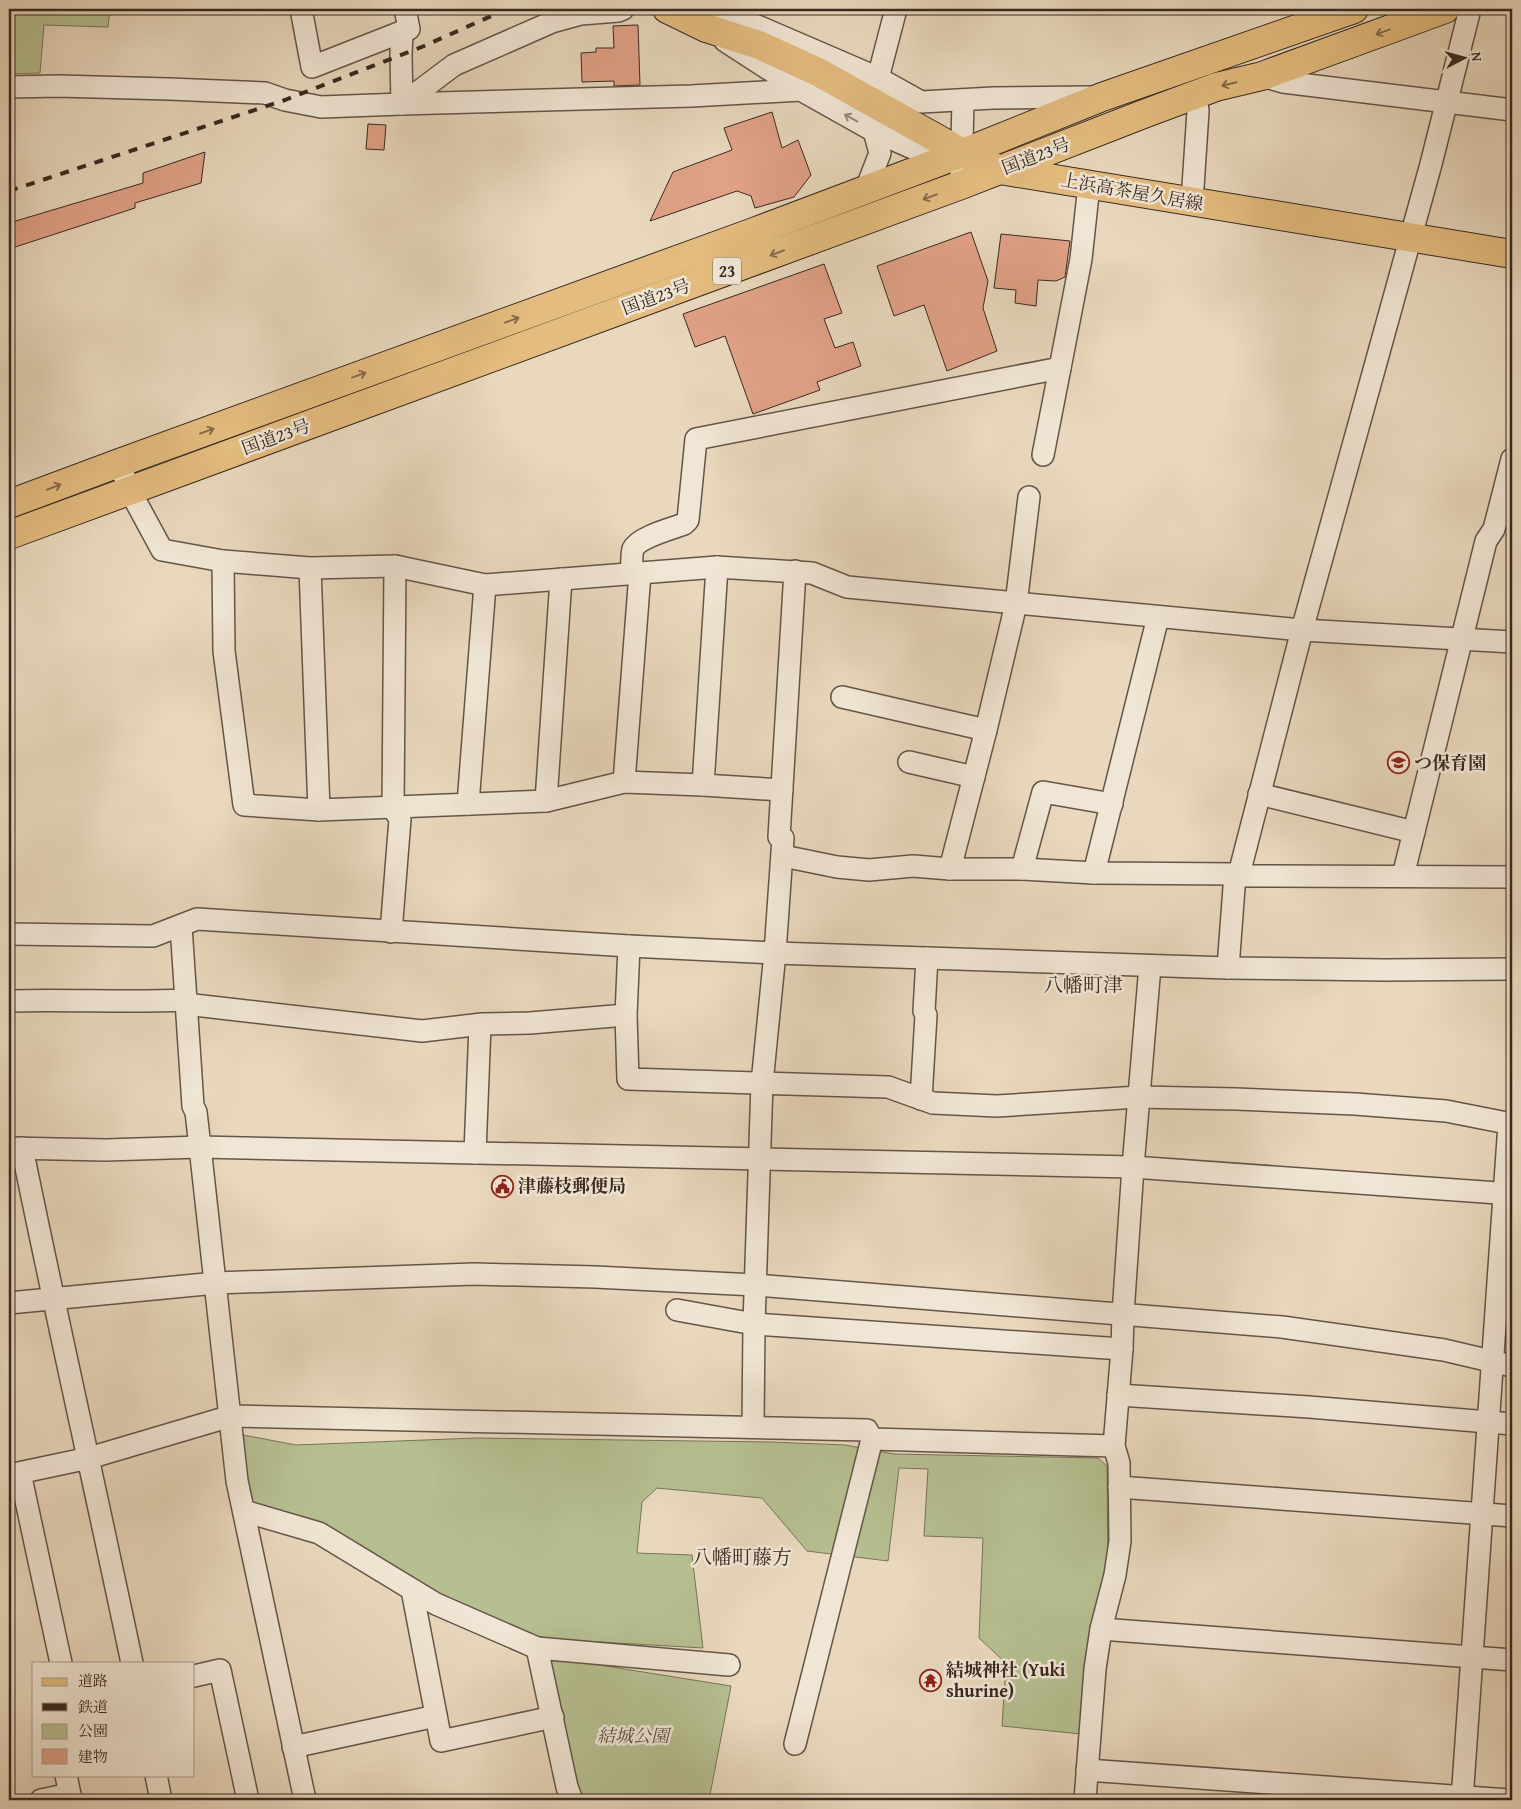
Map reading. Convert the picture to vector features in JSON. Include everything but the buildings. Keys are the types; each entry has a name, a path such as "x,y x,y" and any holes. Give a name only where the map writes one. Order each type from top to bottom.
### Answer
{"main road":[{"name":"国道23号","path":"9,504 119,462 751,233 866,188 963,153 1102,97 1354,9"},
{"name":"国道23号","path":"9,535 961,185 1216,87 1262,76 1445,9"},
{"name":"上浜高茶屋久居線","path":"694,16 818,72 963,153 1000,170 1512,254"}],"street":[{"path":"300,9 312,67 409,29 405,9"},
{"path":"402,104 454,65 552,22 581,14 623,9"},
{"path":"878,78 896,9"},
{"path":"1228,968 1237,874 1302,630 1412,237 1448,102 1470,9"},
{"path":"694,16 878,78 921,102 993,98 1102,97"},
{"path":"694,16 800,90 874,131 917,150 963,153"},
{"path":"402,32 402,104"},
{"path":"1262,76 1283,82 1512,110"},
{"path":"9,87 58,86 169,89 265,94 321,107 691,96 800,90"},
{"path":"1192,202 1198,111 1196,95"},
{"path":"961,185 963,100"},
{"path":"866,188 880,153 874,131"},
{"path":"1043,455 1081,259 1088,185"},
{"path":"624,782 636,574 632,554 637,544 649,537 684,524 688,520 696,439 1060,368"},
{"path":"1403,876 1486,541 1494,529 1512,459"},
{"path":"119,462 130,491 162,550 223,561 310,568 395,566 484,585 717,567 796,571 812,573 847,587 1016,604 1302,630 1512,642"},
{"path":"950,869 1016,604 1029,497"},
{"path":"223,561 224,650 244,805 319,810 546,800 624,782 782,790"},
{"path":"391,932 400,819 393,808 395,566"},
{"path":"703,785 717,567"},
{"path":"310,568 319,810"},
{"path":"753,1427 754,1324 762,1083 775,953 782,844 782,790 796,571"},
{"path":"546,800 561,579"},
{"path":"468,804 484,585"},
{"path":"1094,873 1158,617"},
{"path":"842,697 986,730"},
{"path":"909,762 974,777"},
{"path":"1022,869 1044,792 1112,804"},
{"path":"1259,794 1414,832"},
{"path":"782,844 837,867 868,870 913,866 950,869 1237,874 1245,876 1512,877"},
{"path":"9,934 153,936 197,919 629,946 775,953 1228,968 1512,969"},
{"path":"181,926 193,1106 196,1112 216,1282 237,1481 265,1621 305,1800"},
{"path":"629,946 626,1015 628,1080 888,1087 933,1104 997,1106 1138,1097 1355,1104 1446,1111 1511,1124 1503,1363 1489,1422 1462,1799"},
{"path":"921,1099 927,958"},
{"path":"1085,1800 1095,1669 1101,1629 1115,1575 1120,1541 1118,1463 1114,1446 1138,1097 1150,966"},
{"path":"9,1001 185,1002 422,1031 480,1024 626,1015"},
{"path":"475,1153 480,1024"},
{"path":"132,1662 53,1298 15,1148 106,1150 200,1147 1133,1167 1508,1194"},
{"path":"9,1303 216,1282 474,1274 595,1277 756,1284 1282,1327 1444,1350 1503,1363"},
{"path":"677,1310 754,1324 1122,1349"},
{"path":"1118,1395 1309,1407 1512,1424"},
{"path":"60,1662 15,1474 89,1458 230,1416 867,1430 872,1439 795,1744"},
{"path":"872,1439 1114,1446"},
{"path":"1119,1487 1512,1516"},
{"path":"244,1511 318,1533 436,1604 537,1648 729,1665"},
{"path":"412,1590 442,1741 553,1717"},
{"path":"1101,1629 1512,1660"},
{"path":"537,1648 553,1717 568,1796"},
{"path":"195,1676 220,1670 248,1800"},
{"path":"293,1747 436,1716"},
{"path":"1087,1770 1344,1794 1509,1800"},
{"path":"156,1776 161,1800"},
{"path":"41,1800 69,1790"}],"green space":[{"path":"9,9 110,9 108,27 44,25 40,73 9,74"},
{"path":"243,1435 296,1445 476,1438 770,1442 845,1445 894,1454 1098,1458 1107,1466 1108,1565 1081,1734 1002,1726 1006,1663 979,1638 983,1538 924,1536 928,1469 899,1468 888,1561 807,1551 762,1498 657,1488 642,1502 637,1553 692,1555 703,1648 532,1638 441,1598 249,1503"},
{"name":"結城公園","path":"549,1657 731,1686 709,1800 581,1800"}],"railway":[{"path":"9,191 285,100 424,46 507,9"}],"place":[{"name":"つ保育園","path":"1398,763"},
{"name":"津藤枝郵便局","path":"502,1186"},
{"name":"結城神社 (Yuki shurine)","path":"930,1680"}],"district":[{"name":"八幡町津","path":"1083,985"},
{"name":"八幡町藤方","path":"742,1557"}]}
